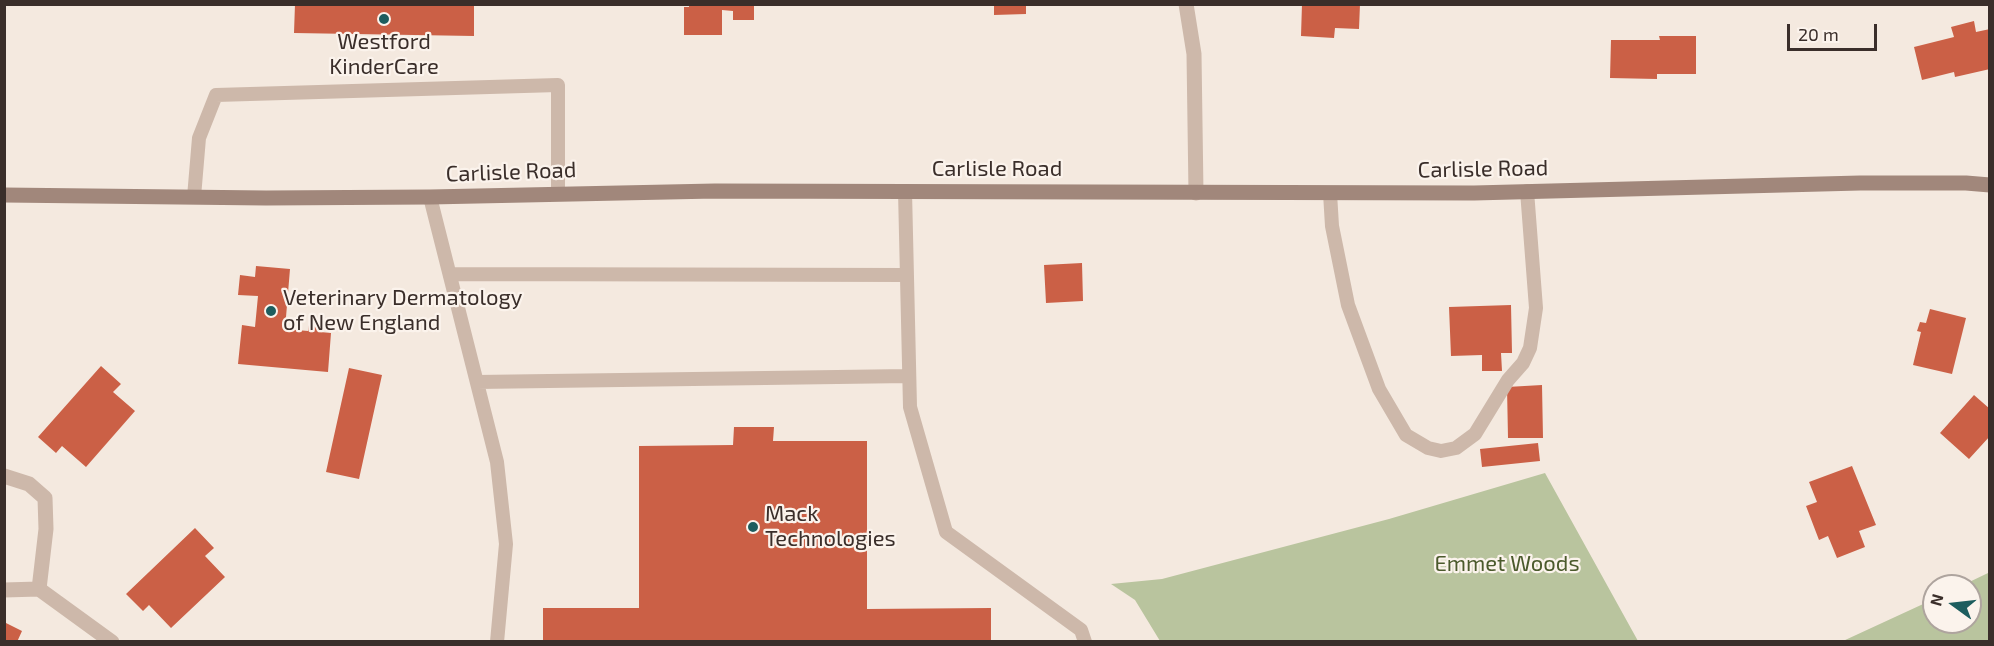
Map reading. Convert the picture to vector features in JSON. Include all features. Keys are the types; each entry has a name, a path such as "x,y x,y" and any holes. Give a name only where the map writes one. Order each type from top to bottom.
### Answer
{"main road":[{"name":"Carlisle Road","path":"4,195 430,197 558,193 905,191 1330,193 1849,184 1966,183 1989,185"}],"street":[{"path":"1186,4 1194,54 1196,193"},
{"path":"4,476 28,484 45,498 46,529 39,589"},
{"path":"4,590 39,589 112,642"}],"lane":[{"path":"194,197 199,138 216,95 558,85 558,193"},
{"path":"905,191 910,407 946,532 1081,630 1085,642"},
{"path":"1330,193 1332,226 1348,305 1379,389 1406,435 1428,448 1442,451 1456,448 1475,434 1508,380 1523,363 1530,348 1536,308 1527,191"},
{"path":"430,197 497,462 506,544 497,642"},
{"path":"450,274 907,275"},
{"path":"477,382 909,376"}],"green space":[{"name":"Emmet Woods","path":"1545,473 1638,641 1160,641 1135,600 1111,584 1162,579 1389,519"},
{"path":"1988,573 1990,577 1989,641 1843,641 1922,605 1922,634 1982,634 1982,576"}],"building":[{"name":"Westford KinderCare","path":"295,4 474,4 474,36 294,33"},
{"path":"689,4 754,4 754,20 733,20 733,11 722,10 722,35 684,35 684,7 689,7"},
{"path":"994,4 1026,4 1026,14 994,15"},
{"path":"1302,4 1360,4 1359,29 1335,28 1334,38 1301,36"},
{"path":"1974,21 1976,32 1990,29 1990,69 1955,77 1954,72 1922,80 1914,47 1954,37 1951,27"},
{"path":"1659,36 1696,36 1696,74 1657,74 1657,79 1610,78 1611,40 1660,40"},
{"path":"1082,263 1083,301 1046,303 1044,265"},
{"name":"Veterinary Dermatology of New England","path":"256,266 290,269 285,329 308,331 309,325 320,326 320,332 331,333 328,372 238,364 242,325 255,327 258,296 238,295 240,275 255,277"},
{"path":"1511,305 1512,353 1501,353 1502,371 1482,371 1482,355 1451,356 1449,307"},
{"path":"1930,309 1966,318 1952,374 1913,365 1921,332 1917,331 1920,322 1926,323"},
{"path":"101,366 121,384 113,392 135,411 86,467 62,446 56,453 38,437"},
{"path":"349,368 382,375 359,479 326,472"},
{"path":"1542,385 1543,438 1508,438 1507,387"},
{"path":"1974,395 1990,409 1990,436 1969,459 1940,433"},
{"name":"Mack Technologies","path":"734,427 774,427 773,441 867,441 867,609 991,608 991,642 543,642 543,608 639,608 639,446 733,445"},
{"path":"1538,443 1540,461 1482,467 1480,449"},
{"path":"1852,466 1876,525 1859,531 1865,547 1837,558 1828,536 1819,540 1806,506 1817,502 1809,482"},
{"path":"195,528 214,548 205,556 225,577 171,628 149,605 143,611 126,594"},
{"path":"4,622 22,631 17,642 4,642"}],"place":[{"name":"Westford KinderCare","path":"384,19"},
{"name":"Veterinary Dermatology of New England","path":"271,311"},
{"name":"Mack Technologies","path":"753,527"}]}
